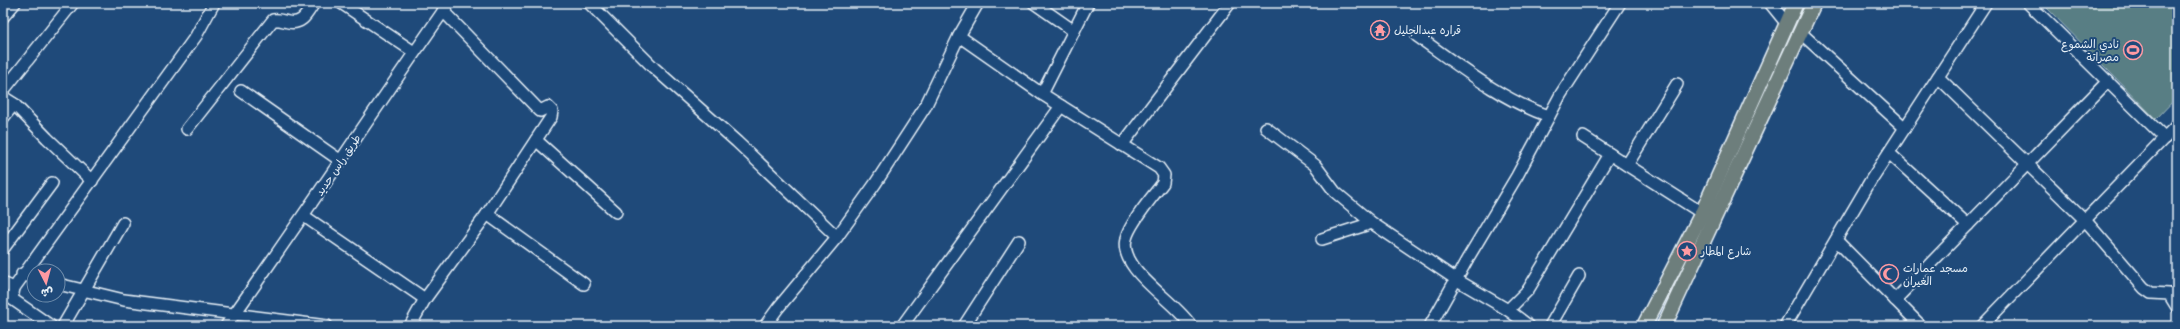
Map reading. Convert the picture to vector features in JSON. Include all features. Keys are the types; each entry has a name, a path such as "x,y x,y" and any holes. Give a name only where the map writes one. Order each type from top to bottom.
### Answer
{"main road":[{"path":"1644,326 1702,213 1796,3"},
{"path":"1664,326 1814,3"}],"street":[{"path":"3,17 15,3"},
{"path":"3,91 73,3"},
{"path":"51,326 12,299 14,288 22,274 92,181 196,36 214,3"},
{"path":"187,129 273,20 278,19 295,23 302,21 314,3"},
{"path":"341,3 414,52"},
{"path":"589,3 654,68 737,142 837,237"},
{"path":"765,326 778,308 837,237 876,184 925,107 959,36 978,3"},
{"path":"1034,3 1074,32"},
{"path":"1042,94 1088,3"},
{"path":"1122,145 1230,3"},
{"path":"1430,326 1468,258 1517,176 1549,116 1620,3"},
{"path":"1770,3 1787,24"},
{"path":"1785,326 1889,153 1986,3"},
{"path":"2028,3 2165,138"},
{"path":"410,326 425,299 487,214 536,140 551,116 552,111 551,108 540,111 446,7"},
{"name":"طريق راس حديد","path":"226,326 304,216 446,7"},
{"path":"1801,33 1905,128"},
{"path":"959,36 1042,94 1159,168 1164,175 1163,183 1128,232 1125,246 1126,256 1131,264 1150,285 1184,315 1191,326"},
{"path":"1417,36 1491,86 1528,108 1549,116"},
{"path":"1938,77 2026,165 2085,220 2148,291 2154,294 2169,294 2177,307"},
{"path":"1895,300 2108,81"},
{"path":"1627,165 1677,84"},
{"path":"241,91 341,161"},
{"path":"3,97 14,104 92,181"},
{"path":"3,118 14,104"},
{"path":"902,326 1061,106"},
{"path":"1982,326 2177,125"},
{"path":"1266,128 1315,165 1335,192 1372,223 1457,280 1508,310 1529,326"},
{"path":"1582,137 1702,213"},
{"path":"536,140 616,212"},
{"path":"1889,153 1968,224"},
{"path":"1508,310 1528,290 1610,154"},
{"path":"3,249 52,183"},
{"path":"487,214 584,284"},
{"path":"304,216 425,299"},
{"path":"63,326 123,223"},
{"path":"1322,239 1372,223"},
{"path":"1836,240 1921,326"},
{"path":"964,326 1020,241"},
{"path":"22,274 26,275"},
{"path":"1550,326 1579,276"},
{"path":"3,283 14,288"},
{"path":"66,286 124,300 327,326"}],"green space":[{"name":"نادي الشموع مصراتة","path":"2042,3 2177,3 2177,97 2156,119"}],"place":[{"name":"قراره عبدالجليل","path":"1380,30"},
{"name":"نادي الشموع مصراتة","path":"2133,50"},
{"name":"شارع المطار","path":"1687,251"},
{"name":"مسجد عمارات الغيران","path":"1889,274"}]}
